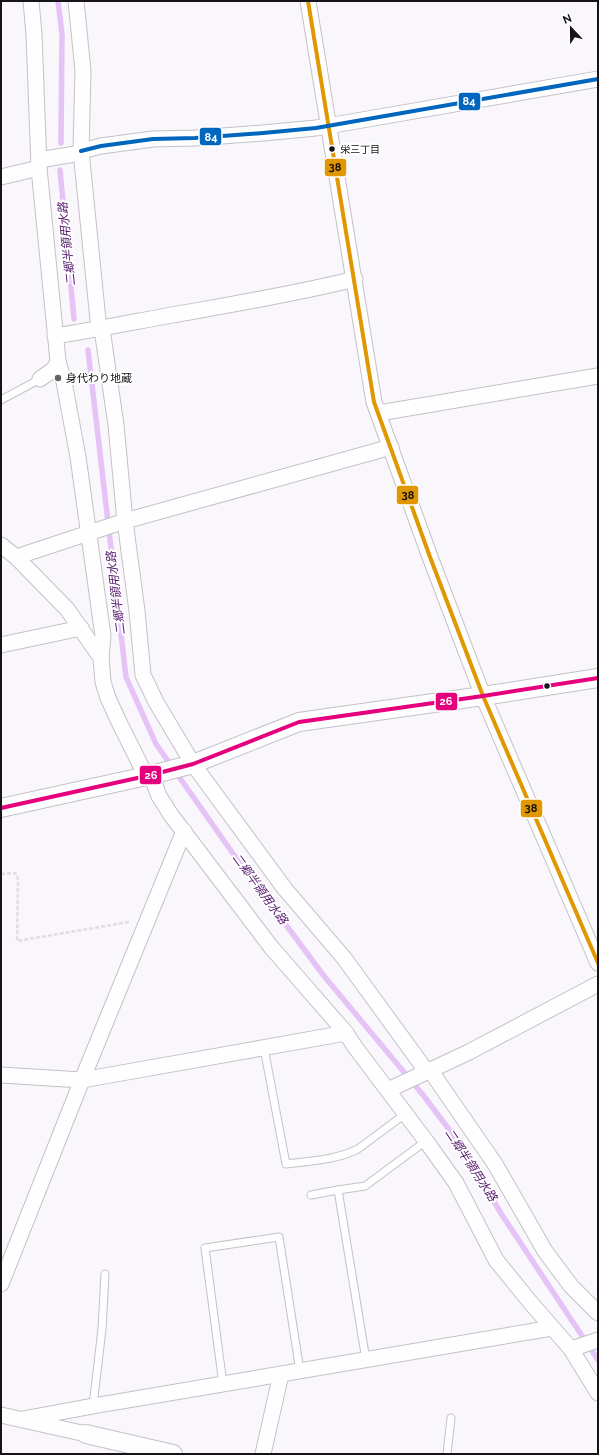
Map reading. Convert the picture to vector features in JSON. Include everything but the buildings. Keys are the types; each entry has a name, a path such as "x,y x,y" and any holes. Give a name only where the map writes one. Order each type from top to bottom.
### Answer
{"street":[{"path":"31,1 34,34 39,164 55,336 58,361 64,382 89,532 103,636 101,658 103,682 108,698 149,775 158,796 171,815 271,947 346,1034 426,1141 456,1184 496,1260 571,1349 598,1393"},
{"path":"76,1 83,70 81,152 100,329 116,425 125,521 137,611 143,674 156,702 193,764 285,889 344,958 495,1164 545,1251 571,1286 598,1313"},
{"path":"308,1 330,125 374,402 430,557 483,696 598,963"},
{"path":"1,177 101,146 152,139 195,138 316,128 598,79"},
{"path":"55,336 214,309 355,279"},
{"path":"40,379 54,369 58,361"},
{"path":"379,413 598,376"},
{"path":"16,557 125,521 391,447"},
{"path":"1,545 16,557 67,609 101,658"},
{"path":"1,645 81,628"},
{"path":"1,808 193,764 299,722 598,678"},
{"path":"1,1284 82,1080 184,831"},
{"path":"388,1090 469,1052 598,984"},
{"path":"1,1075 82,1080 346,1034"},
{"path":"23,1419 552,1328"},
{"path":"571,1349 598,1340"},
{"path":"263,1454 280,1374"},
{"path":"1,1415 172,1454"}],"lane":[{"path":"1,400 40,379"},
{"path":"264,1048 286,1164 340,1156 350,1153 358,1149 405,1114"},
{"path":"310,1195 365,1186 426,1141"},
{"path":"338,1190 366,1360"},
{"path":"223,1384 205,1248 279,1237 300,1371"},
{"path":"93,1406 102,1329 105,1274"},
{"path":"447,1454 451,1418"}],"path":[{"path":"1,874 14,873 18,879 17,941 138,921 146,925"}],"waterway":[{"name":"二郷半領用水路","path":"58,1 62,34 61,143"},
{"name":"二郷半領用水路","path":"60,170 74,319"},
{"name":"二郷半領用水路","path":"88,350 126,677 156,744 234,855 324,976 423,1095 457,1140 502,1215 598,1360"}],"transit line":[{"name":"38","path":"308,1 374,402 430,557 483,696 598,963"},
{"name":"84","path":"81,151 101,146 153,139 195,138 316,128 598,79"},
{"name":"26","path":"1,808 151,775 193,764 299,722 598,678"}],"place":[{"name":"栄三丁目","path":"332,149"},
{"name":"身代わり地蔵","path":"58,378"}]}
